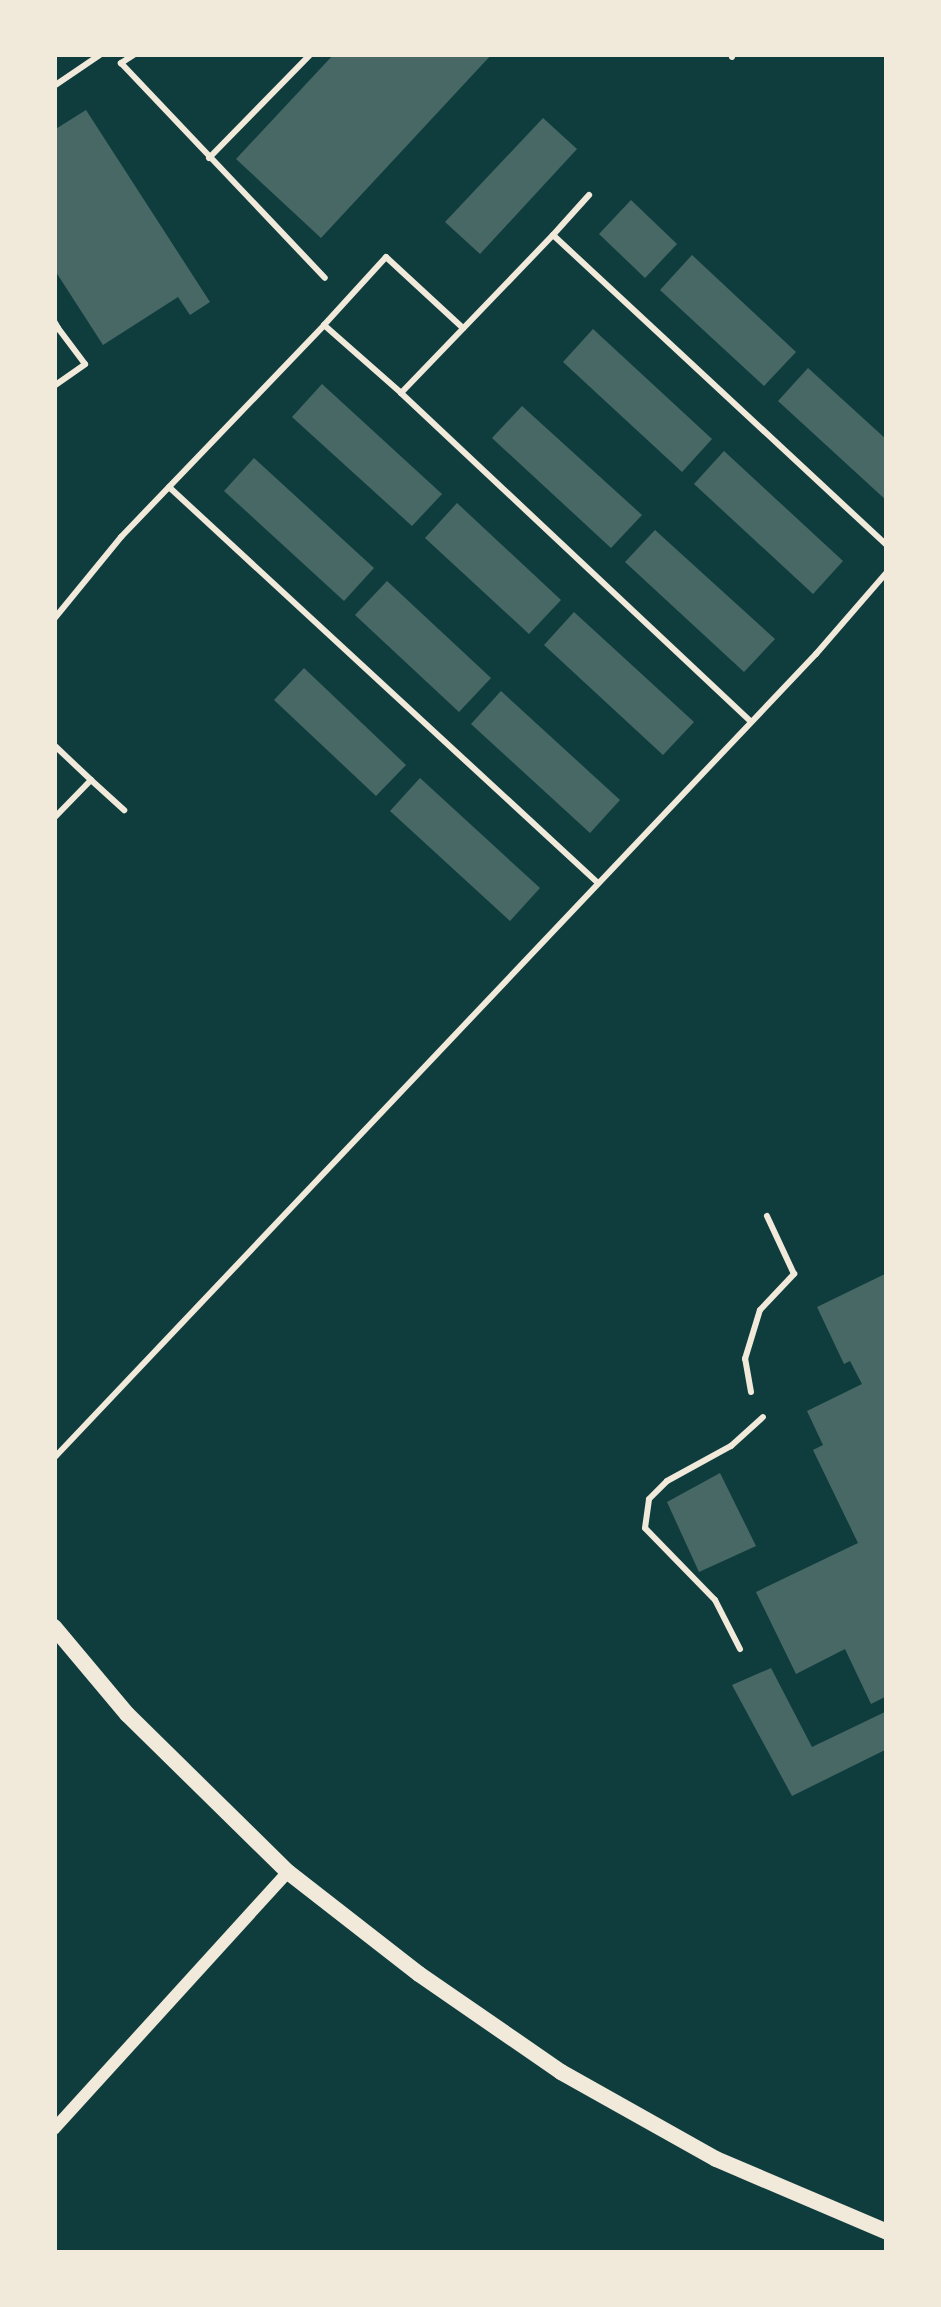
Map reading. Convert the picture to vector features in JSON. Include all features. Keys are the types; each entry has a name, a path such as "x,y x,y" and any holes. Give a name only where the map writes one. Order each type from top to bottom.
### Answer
{"main road":[{"path":"54,1627 128,1714 288,1872 418,1974 561,2072 716,2158 887,2232"}],"street":[{"path":"54,2129 288,1872"},
{"path":"54,2104 66,2116"}],"lane":[{"path":"54,86 101,54"},
{"path":"135,54 121,63 325,278"},
{"path":"209,158 311,54"},
{"path":"401,392 589,195"},
{"path":"553,235 887,544"},
{"path":"54,619 169,487 386,257 463,328"},
{"path":"324,325 751,722"},
{"path":"54,386 85,364 56,327"},
{"path":"169,487 598,883"},
{"path":"54,1458 751,722 887,572"},
{"path":"54,745 124,810"},
{"path":"54,818 91,780"},
{"path":"752,1393 745,1359 760,1310 794,1274 767,1216"},
{"path":"740,1648 715,1600 646,1528 649,1499 667,1481 731,1446 763,1418"}],"building":[{"path":"334,54 492,54 321,238 236,159"},
{"path":"86,110 210,302 190,315 178,297 103,345 54,269 54,130"},
{"path":"543,118 577,149 480,254 445,222"},
{"path":"631,200 677,244 645,278 599,234"},
{"path":"692,255 796,352 764,386 660,290"},
{"path":"593,329 712,439 682,472 563,362"},
{"path":"808,368 887,440 887,501 778,401"},
{"path":"322,384 442,494 412,526 292,417"},
{"path":"522,406 642,515 611,548 492,438"},
{"path":"724,451 843,561 813,594 694,484"},
{"path":"254,458 374,568 344,601 224,491"},
{"path":"457,503 561,600 529,634 425,538"},
{"path":"655,530 775,639 744,672 625,562"},
{"path":"387,581 491,678 459,712 355,615"},
{"path":"574,612 694,722 663,755 544,645"},
{"path":"304,668 406,765 376,796 274,700"},
{"path":"501,691 620,800 590,833 471,724"},
{"path":"420,778 540,888 510,921 390,811"},
{"path":"887,1273 887,1696 871,1704 845,1649 796,1674 756,1592 858,1543 813,1450 823,1445 807,1411 862,1384 850,1361 844,1364 817,1307"},
{"path":"720,1473 756,1546 699,1572 667,1502"},
{"path":"771,1668 812,1747 887,1711 887,1749 792,1796 732,1685"}]}
